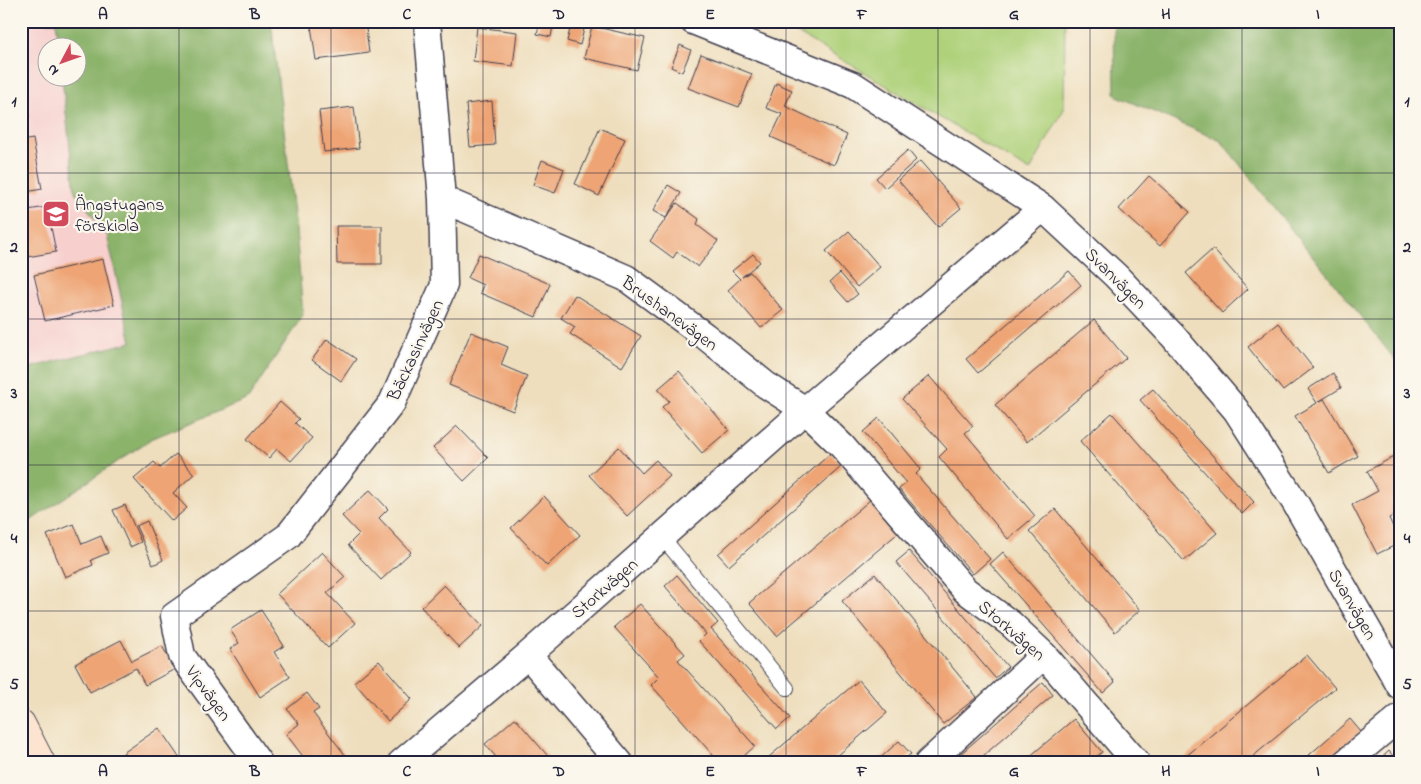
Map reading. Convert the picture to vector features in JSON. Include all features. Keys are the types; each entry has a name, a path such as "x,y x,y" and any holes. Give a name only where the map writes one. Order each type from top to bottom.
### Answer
{"street":[{"name":"Bäckasinvägen","path":"174,616 288,536 392,403 444,285 442,199 427,21"},
{"name":"Svanvägen","path":"693,21 712,27 853,86 1043,208 1116,276 1173,336 1236,410 1296,504 1400,686"},
{"name":"Brushanevägen","path":"442,199 626,278 705,336 766,385 805,410"},
{"name":"Storkvägen","path":"401,763 662,537 805,410 1043,208"},
{"name":"Storkvägen","path":"805,410 842,446 965,590 1011,624 1044,655 1137,763"},
{"name":"Vipvägen","path":"174,616 182,656 259,763"},
{"path":"528,654 620,763"},
{"path":"928,763 1044,655"},
{"path":"1345,763 1400,717"},
{"path":"21,724 41,763"}],"lane":[{"path":"662,537 787,688"}],"shaded area":[{"name":"Ängstugans förskiola","path":"56,22 58,38 38,38 38,88 63,88 75,192 107,235 131,342 21,370 21,23"}],"green space":[{"path":"21,21 271,21 296,230 303,315 248,399 151,439 21,527 21,370 131,342 107,235 75,192 63,88 88,88 88,38 58,38 56,22"},
{"path":"777,21 1065,21 1064,109 1030,171"},
{"path":"1114,21 1400,21 1400,366 1221,141 1115,95"}],"building":[{"path":"365,21 369,53 316,60 311,26"},
{"path":"540,21 554,21 551,37 537,34"},
{"path":"572,21 586,21 580,45 567,41"},
{"path":"592,26 645,38 637,70 584,58"},
{"path":"477,27 517,32 513,66 473,61"},
{"path":"680,45 691,50 682,72 671,67"},
{"path":"701,54 752,74 739,107 688,88"},
{"path":"21,80 29,117 21,118"},
{"path":"776,83 792,90 785,106 847,135 834,165 771,137 782,114 766,108"},
{"path":"492,101 495,145 470,147 466,104"},
{"path":"354,107 359,148 324,152 319,111"},
{"path":"600,128 625,139 599,196 575,184"},
{"path":"33,139 42,189 21,193 21,141"},
{"path":"908,150 916,160 885,188 876,178"},
{"path":"542,160 564,169 555,193 533,185"},
{"path":"920,161 961,208 938,227 898,180"},
{"path":"1149,176 1190,212 1160,246 1119,209"},
{"path":"668,185 681,193 666,218 653,211"},
{"path":"677,203 699,219 697,225 718,241 698,267 677,252 673,258 650,241"},
{"path":"47,207 56,252 21,258 21,211"},
{"path":"336,226 382,226 382,264 337,264"},
{"path":"849,231 880,267 857,287 826,251"},
{"path":"1213,249 1248,289 1222,313 1186,273"},
{"path":"479,254 550,284 536,317 480,293 483,285 468,278"},
{"path":"753,254 760,262 742,277 750,272 783,310 761,328 728,290 740,279 732,271"},
{"path":"103,259 114,305 45,321 34,275"},
{"path":"1069,271 1081,285 978,373 966,359"},
{"path":"840,273 858,294 848,302 830,282"},
{"path":"575,295 641,336 622,367 570,334 575,327 561,318"},
{"path":"1094,320 1126,358 1027,442 995,405"},
{"path":"1278,323 1313,368 1283,391 1248,347"},
{"path":"471,332 508,347 501,365 527,376 513,411 449,385"},
{"path":"327,339 356,359 341,381 312,360"},
{"path":"679,371 729,430 702,453 662,407 669,401 658,389"},
{"path":"1333,373 1341,388 1318,402 1324,399 1358,456 1329,473 1295,416 1317,403 1308,389"},
{"path":"929,376 973,426 965,433 1035,516 1008,539 939,457 947,449 902,399"},
{"path":"1153,389 1254,502 1242,514 1140,400"},
{"path":"280,402 299,419 295,423 312,438 291,461 277,449 269,458 247,439"},
{"path":"1112,413 1217,533 1184,561 1080,441"},
{"path":"879,418 921,469 916,474 990,559 973,574 899,489 906,483 863,432"},
{"path":"457,426 488,458 464,481 433,448"},
{"path":"619,447 642,473 656,460 670,476 627,516 589,475"},
{"path":"831,453 842,466 729,566 718,554"},
{"path":"176,454 194,474 173,493 187,508 172,521 134,479 154,462 160,468"},
{"path":"1397,455 1400,459 1400,479 1396,482 1400,489 1400,512 1389,518 1400,543 1377,554 1352,505 1378,491 1367,471"},
{"path":"370,490 388,509 379,518 411,552 381,580 348,545 359,534 342,516"},
{"path":"544,496 580,535 547,566 511,528"},
{"path":"870,500 898,533 777,636 749,603"},
{"path":"125,505 141,542 130,547 113,510"},
{"path":"1055,509 1140,610 1115,632 1029,531"},
{"path":"147,521 163,560 153,565 136,526"},
{"path":"74,524 82,544 101,536 108,553 91,560 93,565 65,577 47,535"},
{"path":"909,551 1008,667 995,678 896,562"},
{"path":"322,552 345,577 327,593 355,623 328,648 277,594"},
{"path":"1003,552 1115,682 1103,693 990,564"},
{"path":"875,574 977,697 943,724 842,601"},
{"path":"677,575 718,623 711,629 790,718 777,729 699,641 706,634 665,586"},
{"path":"444,585 483,626 459,648 421,607"},
{"path":"640,604 685,654 678,660 755,746 736,763 720,763 651,685 659,677 614,627"},
{"path":"261,610 284,646 274,652 290,677 260,697 230,649 239,643 230,630"},
{"path":"121,640 132,661 162,646 175,669 145,685 136,668 90,692 75,664"},
{"path":"1307,655 1335,688 1245,763 1190,763 1185,757"},
{"path":"379,661 412,699 388,721 354,682"},
{"path":"859,680 887,713 829,763 762,763"},
{"path":"1043,682 1053,695 975,763 950,763"},
{"path":"307,693 319,709 313,713 346,756 337,763 308,763 286,734 299,724 287,709"},
{"path":"515,718 554,763 501,763 485,744"},
{"path":"1074,719 1102,752 1089,763 1022,763"},
{"path":"1350,719 1361,732 1326,763 1300,763"},
{"path":"159,728 183,763 129,763 123,753"},
{"path":"899,741 911,754 900,763 875,763"},
{"path":"1389,751 1399,763 1376,763"}],"place":[{"name":"Ängstugans förskiola","path":"56,214"}]}
